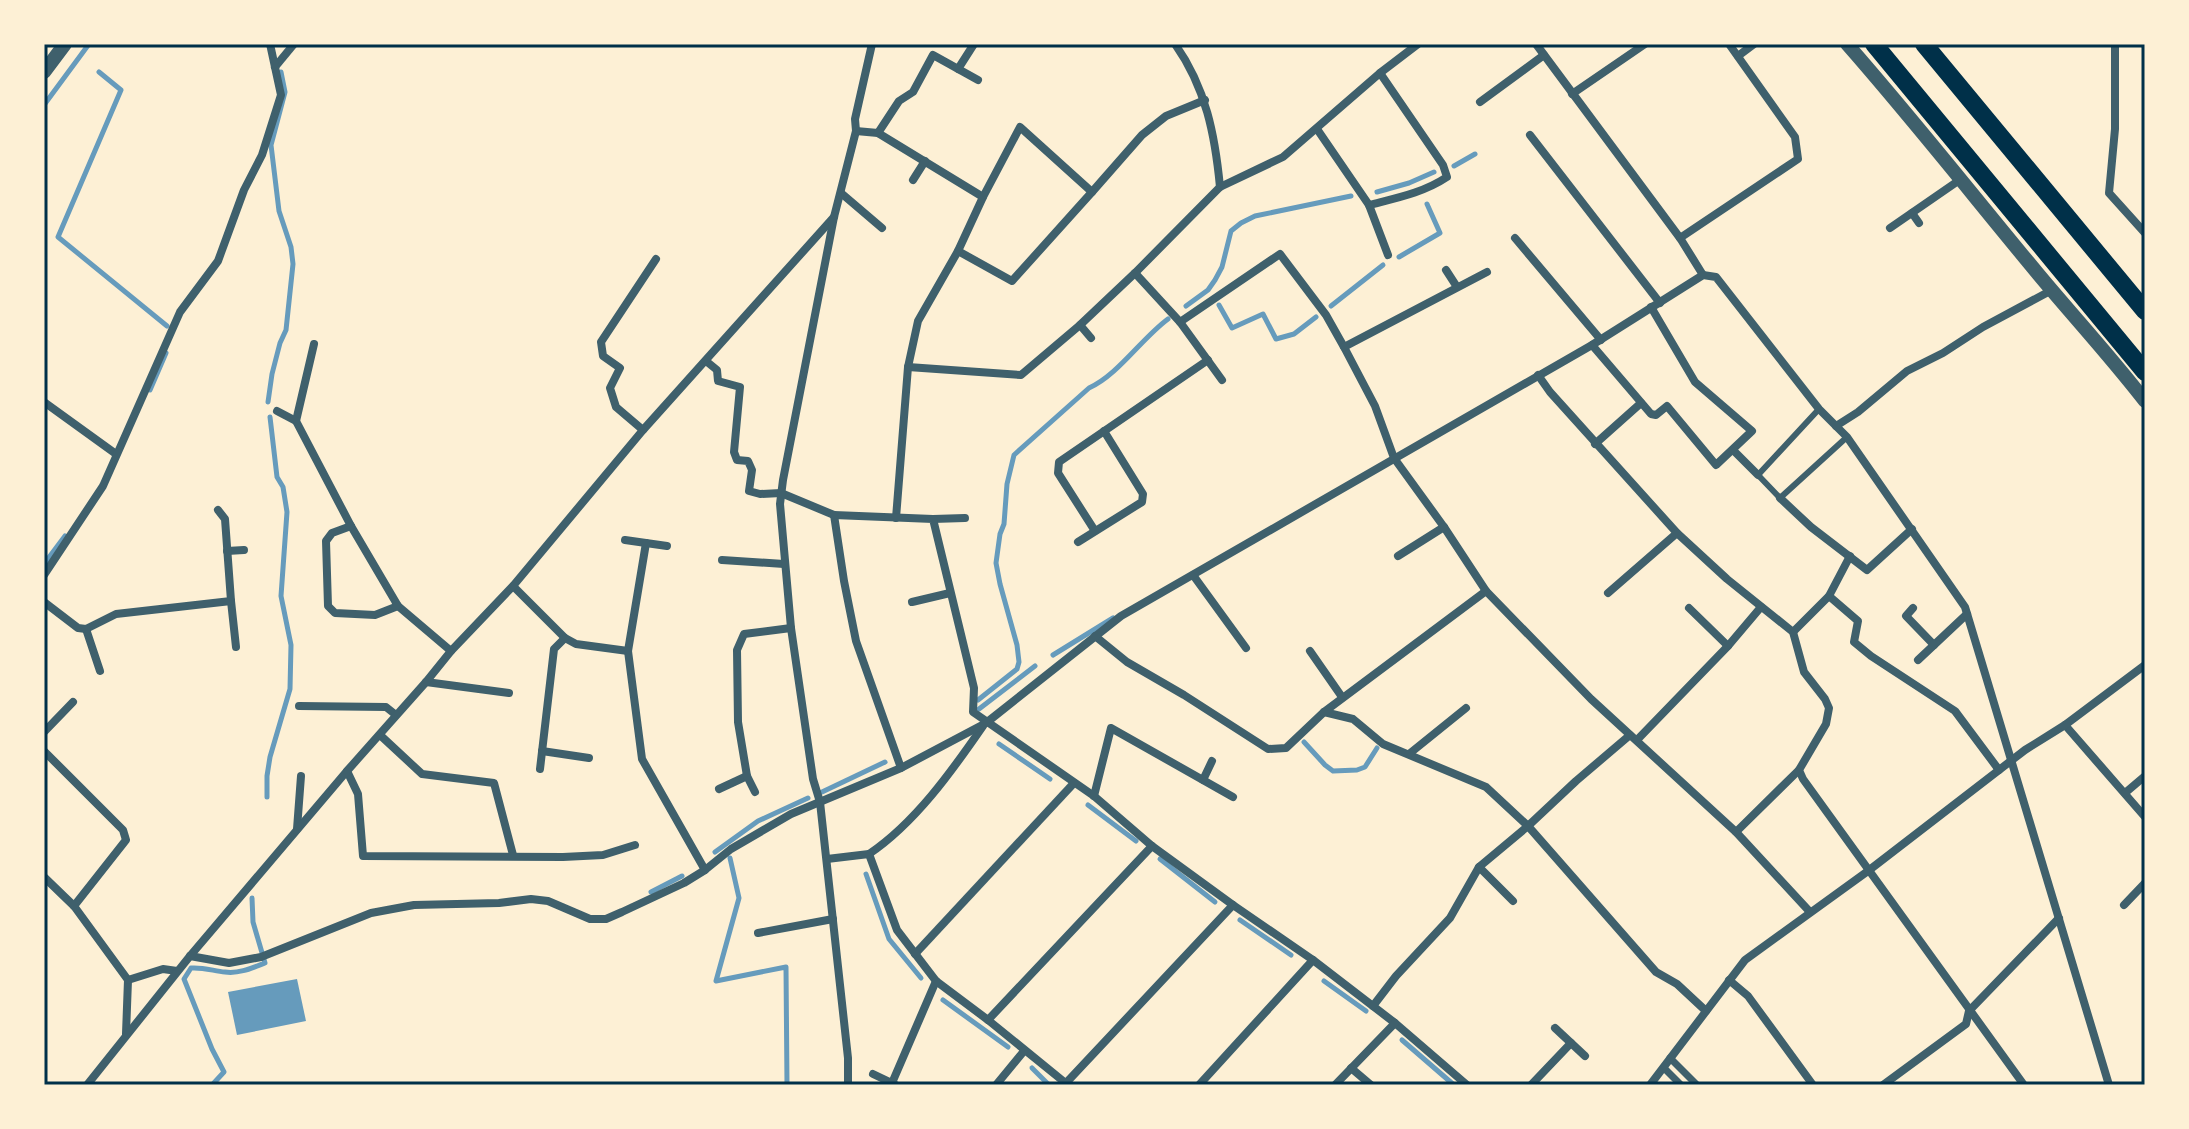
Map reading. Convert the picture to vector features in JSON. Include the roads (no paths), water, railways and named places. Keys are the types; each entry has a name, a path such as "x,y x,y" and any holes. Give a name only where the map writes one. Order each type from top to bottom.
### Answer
{"highway":[{"path":"1874,44 1967,171 2145,372"},
{"path":"1924,44 2145,311"}],"street":[{"path":"44,72 65,44"},
{"path":"44,575 103,486 180,312 218,261 244,190 262,155 281,95 270,44"},
{"path":"275,67 294,44"},
{"path":"848,1085 848,1058 827,859 791,628 780,504 834,217 856,131 855,119 872,44"},
{"path":"958,69 974,44"},
{"path":"1175,44 1205,100 1220,187"},
{"path":"908,367 1021,375 1080,325 1220,187 1283,157 1418,44"},
{"path":"1536,44 1680,238 1703,275"},
{"path":"1572,94 1645,44"},
{"path":"1680,238 1798,159 1795,137 1729,44"},
{"path":"1738,56 1754,44"},
{"path":"1847,44 1967,171 2052,290 2145,401"},
{"path":"2115,44 2115,129 2109,193 2145,233"},
{"path":"878,133 899,101 913,92 933,55 978,80"},
{"path":"1480,102 1544,55"},
{"path":"1369,205 1414,193 1447,177 1443,165 1380,73"},
{"path":"958,251 1012,281 1142,135 1166,116 1205,100"},
{"path":"896,518 908,367 918,321 958,251 1020,127 1092,192"},
{"path":"1317,129 1369,205 1388,255"},
{"path":"856,131 878,133 983,197"},
{"path":"1530,135 1660,303"},
{"path":"913,180 925,161"},
{"path":"1890,228 1967,171"},
{"path":"841,193 882,228"},
{"path":"1912,213 1919,223"},
{"path":"87,1085 177,971 347,771 451,651 513,586 643,430 834,217"},
{"path":"1515,238 1601,340"},
{"path":"1180,322 1280,254 1326,315 1344,347 1375,406 1394,458 1486,591 1591,699 1736,832 1810,912"},
{"path":"643,430 616,407 610,388 620,368 603,356 601,342 656,259"},
{"path":"1446,270 1457,287"},
{"path":"1344,347 1487,272"},
{"path":"1135,273 1180,322 1222,380"},
{"path":"190,956 229,963 265,955 371,913 414,905 531,899 548,901 590,919 606,919 667,892 791,814 901,768 986,723 1121,616 1601,340 1703,275 1716,277 1819,409 1847,437 1965,607 2109,1085"},
{"path":"1836,426 1858,412 1907,371 2052,290"},
{"path":"1592,345 1651,414 1656,415 1667,406 1716,465 1752,431 1695,382 1651,307"},
{"path":"1080,325 1091,338"},
{"path":"296,421 314,344"},
{"path":"1095,531 1058,473 1059,462 1208,360"},
{"path":"706,361 717,370 718,381 740,387 734,452 737,460 748,461 752,470 749,491 781,493 834,515 965,518"},
{"path":"1538,375 1595,444 1677,533 1793,632 1804,672 1829,708 1826,724 1799,770 1736,832"},
{"path":"44,402 116,454"},
{"path":"1595,444 1641,403"},
{"path":"277,411 296,421 351,526 398,606 451,651"},
{"path":"1078,542 1142,502 1143,494 1104,431"},
{"path":"1733,450 1758,475"},
{"path":"1780,498 1811,527 1867,570 1912,529"},
{"path":"218,510 225,519 236,647"},
{"path":"834,515 856,641 901,768"},
{"path":"933,519 974,688 973,712 1094,796 1152,846 1313,960 1395,1023 1467,1085"},
{"path":"351,526 332,533 326,541 328,606 335,613 375,615 398,606"},
{"path":"1398,556 1444,527"},
{"path":"1608,593 1677,533"},
{"path":"625,540 667,546"},
{"path":"646,543 628,651 642,759 705,870"},
{"path":"227,551 244,550"},
{"path":"1793,632 1829,596 1850,556"},
{"path":"722,560 784,564"},
{"path":"1193,575 1246,648"},
{"path":"513,586 565,638 576,644 628,651"},
{"path":"1095,636 1127,662 1268,749 1286,748 1342,697 1486,591"},
{"path":"912,602 950,593"},
{"path":"1829,596 1858,621 1854,642 1955,711 1999,770"},
{"path":"44,602 78,628 86,629 116,614 231,601"},
{"path":"1373,1006 1396,976 1450,918 1479,867 1576,781 1634,738 1728,646 1761,607"},
{"path":"1689,608 1728,646"},
{"path":"1913,608 1906,616 1934,645"},
{"path":"1918,660 1967,614"},
{"path":"755,792 747,776 738,722 737,650 744,634 791,628"},
{"path":"86,629 100,671"},
{"path":"540,769 554,649 565,638"},
{"path":"1310,651 1342,697"},
{"path":"1650,1085 1745,960 1868,871 2012,760 2145,665"},
{"path":"426,682 509,693"},
{"path":"44,732 73,702"},
{"path":"299,706 386,707 396,715"},
{"path":"1409,754 1466,708"},
{"path":"1324,712 1353,719 1383,744 1486,787 1528,826 1656,972 1677,984 1706,1011"},
{"path":"827,859 869,854 893,838 957,764 986,723"},
{"path":"2065,725 2145,817"},
{"path":"1094,796 1111,728 1233,797"},
{"path":"380,735 422,774 494,783 513,855"},
{"path":"44,751 123,830 126,840 74,906"},
{"path":"542,751 589,758"},
{"path":"1203,780 1212,761"},
{"path":"1799,770 1868,871 2024,1085"},
{"path":"347,771 358,794 363,856 563,857 603,855 635,845"},
{"path":"297,830 301,776"},
{"path":"719,789 747,776"},
{"path":"2125,793 2145,776"},
{"path":"915,954 1074,783"},
{"path":"988,1020 1152,846"},
{"path":"869,854 897,930 936,981 1067,1084 1233,905"},
{"path":"1479,867 1513,901"},
{"path":"44,877 74,906 128,980 126,1035"},
{"path":"2124,905 2145,883"},
{"path":"1883,1085 1966,1024 1969,1011 2059,918"},
{"path":"758,933 833,919"},
{"path":"1199,1085 1313,960"},
{"path":"128,980 163,969 177,971"},
{"path":"1729,980 1748,996 1813,1085"},
{"path":"873,1074 894,1084 936,981"},
{"path":"1335,1085 1395,1023"},
{"path":"1555,1028 1585,1056"},
{"path":"1531,1085 1571,1043"},
{"path":"996,1085 1024,1051"},
{"path":"1670,1058 1697,1085"},
{"path":"1351,1068 1371,1085"},
{"path":"1664,1068 1681,1085"}],"lane":[{"path":"1819,409 1758,475 1780,498 1847,437"}],"water":[{"path":"297,979 306,1021 237,1035 228,992"}],"waterway":[{"path":"44,105 89,44"},
{"path":"99,72 121,90 58,237 167,326"},
{"path":"268,402 272,374 286,330 293,264 291,247 279,211 271,145 285,92 281,72"},
{"path":"1454,166 1475,154"},
{"path":"1377,192 1434,172"},
{"path":"1186,306 1208,290 1215,280 1222,267 1231,231 1241,223 1255,216 1351,196"},
{"path":"1399,257 1440,233 1427,204"},
{"path":"1331,306 1383,265"},
{"path":"1219,305 1232,328 1263,314 1276,339 1294,334 1316,317"},
{"path":"978,700 1017,669 1019,662 996,563 1014,455 1089,388 1110,375 1168,319"},
{"path":"150,390 166,353"},
{"path":"267,797 270,757 290,689 291,645 281,596 287,512 283,487 277,477 270,417"},
{"path":"44,564 65,536"},
{"path":"1053,655 1113,618"},
{"path":"979,709 1035,666"},
{"path":"1304,742 1333,771 1365,767 1377,748"},
{"path":"999,744 1050,779"},
{"path":"822,792 885,762"},
{"path":"715,852 758,821 808,798"},
{"path":"1088,805 1136,841"},
{"path":"730,858 739,898 716,981 786,967 787,1085"},
{"path":"1160,859 1215,902"},
{"path":"866,874 889,939 921,978"},
{"path":"651,892 682,876"},
{"path":"212,1085 224,1072 184,979 191,968 235,972 265,963 253,922 252,898"},
{"path":"1240,920 1291,955"},
{"path":"1324,981 1366,1011"},
{"path":"943,1000 1008,1047"},
{"path":"1402,1040 1454,1085"},
{"path":"1032,1068 1049,1085"}]}
